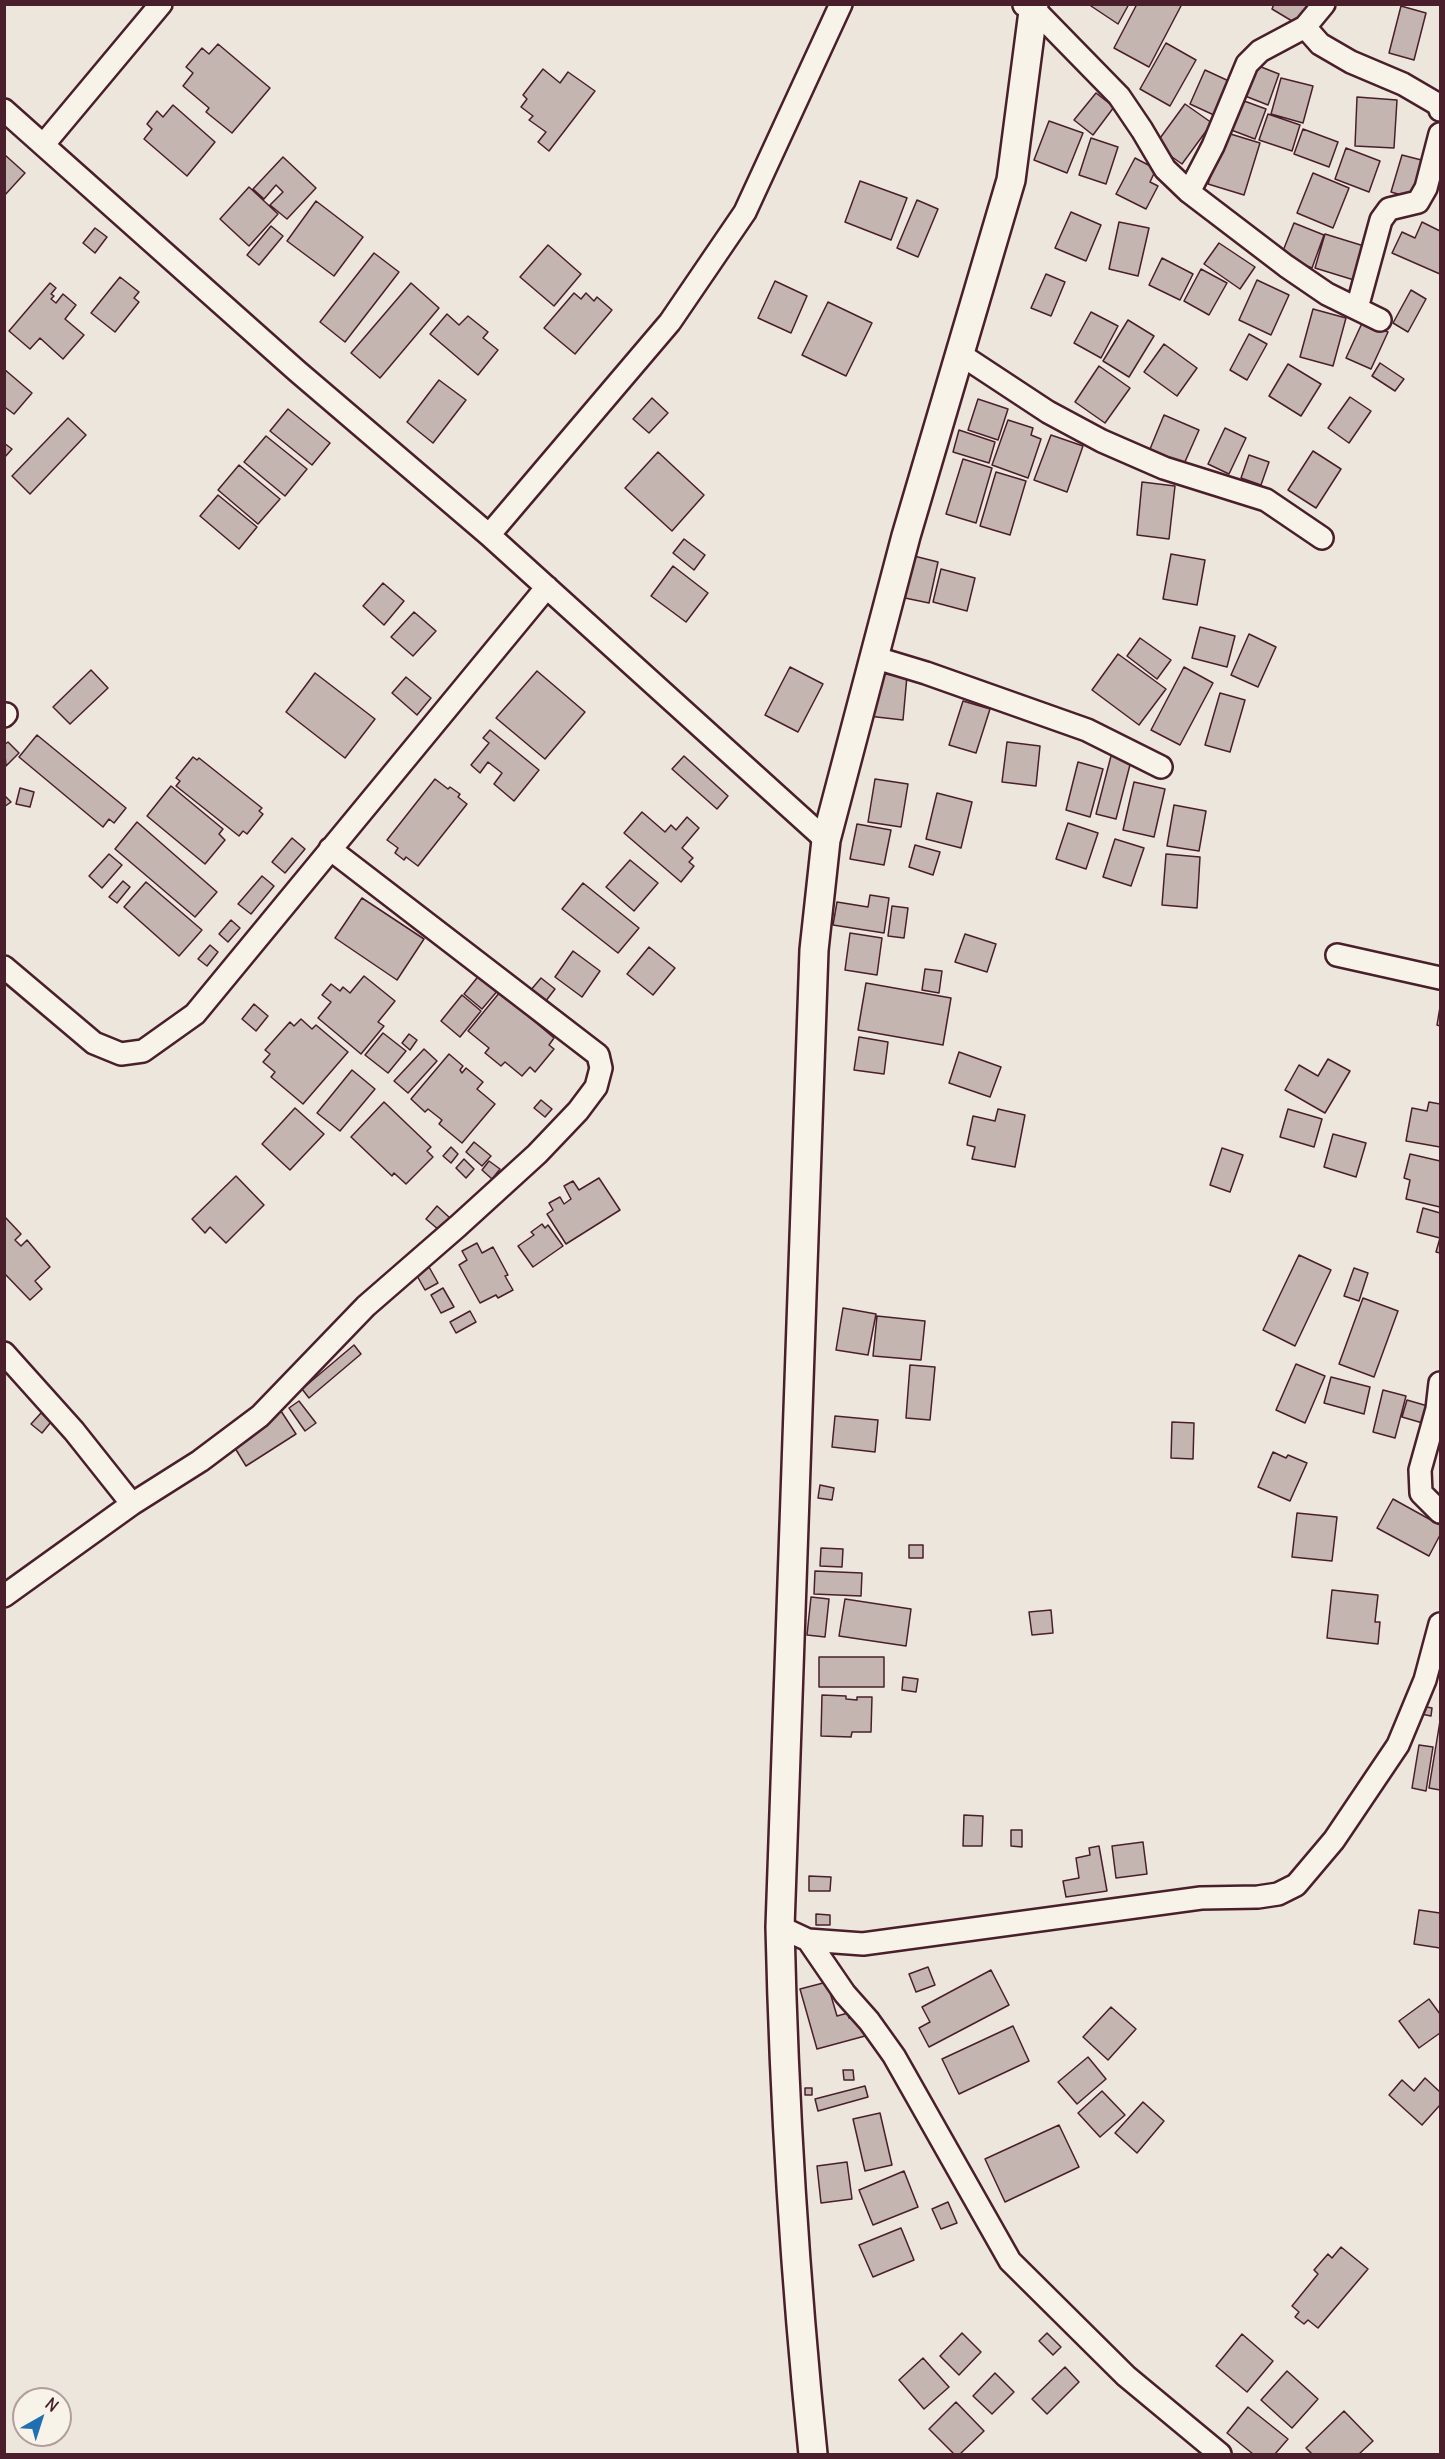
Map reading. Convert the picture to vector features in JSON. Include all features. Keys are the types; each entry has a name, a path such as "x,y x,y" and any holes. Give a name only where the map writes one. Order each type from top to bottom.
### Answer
{"street":[{"path":"44,144 161,4"},
{"path":"489,535 670,322 745,212 841,4"},
{"path":"1189,192 1212,146 1247,64 1260,51 1305,27 1324,4"},
{"path":"1030,6 1119,96 1165,169 1189,192 1286,266 1327,294 1380,320"},
{"path":"813,2454 793,2229 784,2065 780,1927 814,950 826,840 873,657 1011,180 1030,6"},
{"path":"1305,27 1320,44 1351,62 1403,84 1438,105 1440,110"},
{"path":"4,110 297,371 489,535 826,840"},
{"path":"1357,308 1381,220 1389,210 1418,202 1426,188 1440,134"},
{"path":"960,354 1048,412 1102,441 1164,468 1266,500 1322,538"},
{"path":"4,967 94,1043 121,1054 143,1051 195,1014 547,587"},
{"path":"873,657 926,673 1087,730 1161,767"},
{"path":"4,1596 132,1504 200,1461 260,1416 366,1306 537,1154 597,1087 601,1068 598,1055 577,1036 330,849"},
{"path":"1337,955 1440,978"},
{"path":"4,1353 74,1431 132,1504"},
{"path":"1440,1383 1437,1409 1420,1470 1421,1493 1440,1512"},
{"path":"780,1927 808,1940 863,1944 1201,1898 1258,1898 1278,1894 1296,1885 1334,1840 1398,1744 1433,1680 1440,1624"},
{"path":"808,1940 831,1976 894,2056 1010,2261 1126,2376 1220,2454"}],"building":[{"path":"1088,4 1129,4 1118,24"},
{"path":"1137,4 1182,4 1149,67 1114,48"},
{"path":"1274,4 1316,4 1302,27 1272,9"},
{"path":"1401,6 1426,13 1414,60 1389,53"},
{"path":"1166,43 1196,60 1170,106 1140,89"},
{"path":"218,44 270,88 232,133 206,112 209,108 183,86 193,73 186,67 202,48 209,54"},
{"path":"1251,63 1279,74 1268,105 1240,94"},
{"path":"543,69 560,83 568,72 595,91 549,151 538,142 546,132 529,120 533,116 521,107 527,99 523,95"},
{"path":"1205,70 1231,82 1216,116 1190,104"},
{"path":"1281,78 1313,86 1303,123 1271,114"},
{"path":"1096,93 1114,107 1093,135 1074,120"},
{"path":"1357,97 1397,100 1394,148 1355,146"},
{"path":"1236,98 1266,109 1255,139 1226,128"},
{"path":"1185,104 1212,123 1182,164 1155,145"},
{"path":"173,105 215,142 187,176 144,139 152,129 147,124 157,111 163,117"},
{"path":"1268,114 1300,125 1292,151 1259,140"},
{"path":"1049,121 1083,133 1067,173 1034,160"},
{"path":"1303,129 1338,142 1329,167 1294,154"},
{"path":"1224,132 1260,143 1244,195 1208,184"},
{"path":"1091,138 1118,147 1106,184 1079,175"},
{"path":"1346,148 1380,161 1369,192 1335,179"},
{"path":"1402,155 1429,162 1418,200 1391,192"},
{"path":"4,156 25,173 4,196"},
{"path":"283,157 316,188 287,219 270,205 283,192 276,185 264,199 253,189"},
{"path":"1135,158 1156,169 1150,182 1158,186 1146,209 1116,194"},
{"path":"1313,173 1349,188 1333,228 1297,213"},
{"path":"860,181 907,198 891,240 845,222"},
{"path":"249,187 278,214 249,246 220,219"},
{"path":"917,200 938,209 918,257 897,248"},
{"path":"316,201 363,237 334,276 287,241"},
{"path":"1071,212 1101,225 1086,261 1055,248"},
{"path":"1119,222 1149,228 1138,276 1109,269"},
{"path":"1422,222 1440,231 1440,274 1392,253 1402,232 1415,238"},
{"path":"1294,223 1324,235 1312,268 1281,256"},
{"path":"271,226 283,236 259,265 247,255"},
{"path":"95,228 107,237 95,253 83,243"},
{"path":"1325,234 1364,246 1354,280 1315,268"},
{"path":"1219,243 1255,267 1240,289 1204,264"},
{"path":"548,245 581,274 554,306 520,277"},
{"path":"374,253 399,272 345,342 320,322"},
{"path":"1162,258 1193,274 1180,300 1149,285"},
{"path":"1201,269 1227,283 1209,315 1184,301"},
{"path":"1046,274 1065,282 1051,316 1031,308"},
{"path":"120,277 139,292 134,298 139,302 115,332 91,313"},
{"path":"1257,280 1289,295 1271,335 1239,320"},
{"path":"775,281 807,296 791,333 758,318"},
{"path":"50,283 56,288 51,294 54,296 51,299 56,303 63,294 76,305 65,319 84,335 63,359 40,338 30,349 9,331"},
{"path":"411,283 439,308 380,378 351,353"},
{"path":"1411,290 1426,299 1408,332 1393,323"},
{"path":"574,293 581,299 586,293 594,301 597,297 612,310 575,354 544,328"},
{"path":"828,302 872,323 846,376 802,355"},
{"path":"1313,309 1346,318 1333,366 1300,357"},
{"path":"1091,312 1118,326 1101,358 1074,343"},
{"path":"447,314 459,325 468,316 488,332 483,338 498,350 478,375 430,334"},
{"path":"1128,320 1154,336 1129,377 1103,361"},
{"path":"1363,321 1388,332 1371,369 1346,358"},
{"path":"1249,334 1267,344 1247,380 1230,370"},
{"path":"1164,344 1197,368 1177,396 1144,372"},
{"path":"1380,363 1404,379 1395,391 1372,376"},
{"path":"1288,364 1321,384 1301,416 1269,396"},
{"path":"1099,366 1130,388 1105,423 1075,402"},
{"path":"4,369 32,393 14,414 6,408 4,410"},
{"path":"439,380 466,400 433,443 407,422"},
{"path":"1350,397 1371,411 1349,443 1328,428"},
{"path":"652,398 668,413 649,433 633,419"},
{"path":"978,399 1008,409 998,440 968,430"},
{"path":"288,409 330,443 312,465 270,431"},
{"path":"1164,415 1199,430 1184,464 1150,449"},
{"path":"68,418 86,435 30,494 12,476"},
{"path":"1008,420 1033,428 1031,435 1041,439 1028,478 992,465"},
{"path":"1225,428 1246,438 1229,474 1208,464"},
{"path":"959,430 995,442 989,463 953,452"},
{"path":"1051,435 1083,446 1067,492 1034,480"},
{"path":"266,436 307,469 285,496 244,462"},
{"path":"4,443 12,449 4,458"},
{"path":"1313,451 1341,469 1316,508 1288,490"},
{"path":"658,452 704,495 672,531 625,488"},
{"path":"1249,455 1269,462 1261,485 1241,478"},
{"path":"963,459 992,468 976,523 946,514"},
{"path":"239,465 280,499 258,524 218,490"},
{"path":"996,472 1026,481 1010,535 980,526"},
{"path":"1142,482 1175,486 1169,539 1137,535"},
{"path":"218,495 257,527 239,549 200,516"},
{"path":"684,539 705,555 694,570 673,553"},
{"path":"1171,554 1205,560 1197,605 1163,599"},
{"path":"914,556 938,562 929,603 905,598"},
{"path":"673,566 708,593 686,622 651,596"},
{"path":"941,569 975,578 967,611 933,602"},
{"path":"383,583 404,601 384,625 363,606"},
{"path":"414,612 436,631 413,656 391,637"},
{"path":"1200,627 1235,636 1227,667 1192,658"},
{"path":"1249,634 1276,647 1258,687 1231,675"},
{"path":"1140,638 1171,660 1157,679 1127,656"},
{"path":"1118,654 1166,689 1139,725 1092,690"},
{"path":"790,667 823,684 798,732 765,715"},
{"path":"1184,667 1213,683 1180,745 1151,730"},
{"path":"91,670 108,688 70,724 53,707"},
{"path":"537,671 585,712 545,759 496,718"},
{"path":"315,673 375,719 345,758 286,712"},
{"path":"872,673 907,676 903,720 868,716"},
{"path":"406,677 431,698 417,715 392,693"},
{"path":"1220,693 1245,700 1230,752 1205,745"},
{"path":"963,701 990,709 976,753 949,745"},
{"path":"490,730 539,770 514,801 494,784 502,773 488,762 480,773 471,765 489,743 483,738"},
{"path":"37,735 126,808 114,823 109,819 103,827 19,757"},
{"path":"8,742 19,753 6,766 4,745"},
{"path":"1007,742 1040,746 1036,786 1002,782"},
{"path":"684,756 728,796 717,809 672,769"},
{"path":"1111,756 1131,761 1116,819 1096,814"},
{"path":"193,757 197,760 199,758 262,808 259,811 263,814 247,834 243,831 239,836 176,786 180,781 176,778"},
{"path":"1078,762 1103,769 1090,817 1066,810"},
{"path":"435,779 448,789 450,787 460,794 458,797 467,804 418,866 406,857 404,860 395,853 398,848 387,840"},
{"path":"875,779 908,784 901,827 868,822"},
{"path":"1134,782 1165,789 1154,837 1123,830"},
{"path":"171,786 223,829 219,834 225,840 205,864 147,816"},
{"path":"20,788 34,792 30,807 16,804"},
{"path":"937,793 972,802 961,848 926,839"},
{"path":"4,795 11,802 4,807"},
{"path":"1174,805 1206,811 1199,851 1167,846"},
{"path":"642,812 665,832 671,825 676,830 687,817 699,828 682,848 693,858 689,862 694,866 681,882 624,833"},
{"path":"137,822 217,892 195,917 115,849"},
{"path":"1068,823 1098,833 1086,869 1056,859"},
{"path":"857,824 891,830 884,865 850,859"},
{"path":"292,838 305,849 285,873 272,862"},
{"path":"1115,839 1144,848 1131,886 1103,877"},
{"path":"915,845 940,852 933,875 909,867"},
{"path":"109,854 122,865 102,888 89,876"},
{"path":"1166,854 1200,857 1197,908 1162,905"},
{"path":"630,860 658,883 634,911 606,887"},
{"path":"262,876 274,886 251,914 238,904"},
{"path":"123,881 130,887 117,903 109,897"},
{"path":"146,882 202,930 179,956 124,907"},
{"path":"583,883 639,928 618,953 562,909"},
{"path":"870,895 889,898 884,933 833,925 837,902 868,907"},
{"path":"362,898 424,939 397,980 335,938"},
{"path":"892,906 908,908 904,938 888,936"},
{"path":"231,920 240,928 228,942 219,934"},
{"path":"850,933 882,938 877,975 845,970"},
{"path":"965,934 996,944 987,972 955,962"},
{"path":"210,945 218,952 207,966 198,959"},
{"path":"649,947 675,968 653,995 627,974"},
{"path":"573,951 600,971 582,997 555,977"},
{"path":"925,969 942,971 939,993 922,990"},
{"path":"481,973 499,989 482,1009 464,994"},
{"path":"364,976 395,1001 378,1022 384,1026 361,1054 318,1018 331,1002 322,995 331,984 340,991 343,987 350,993"},
{"path":"541,978 555,989 545,1002 530,991"},
{"path":"866,983 951,998 943,1045 858,1030"},
{"path":"500,992 554,1038 549,1045 554,1049 535,1072 530,1067 522,1076 505,1062 501,1066 485,1053 489,1048 468,1031"},
{"path":"462,995 481,1011 460,1037 441,1021"},
{"path":"254,1004 268,1016 256,1031 242,1019"},
{"path":"1440,1007 1440,1026 1437,1025"},
{"path":"301,1019 312,1029 316,1025 348,1052 303,1104 271,1077 275,1072 263,1062 270,1054 265,1050 290,1022 294,1026"},
{"path":"383,1033 406,1051 388,1073 365,1055"},
{"path":"409,1034 417,1040 410,1050 402,1043"},
{"path":"859,1037 888,1042 884,1074 854,1070"},
{"path":"424,1049 437,1061 408,1093 394,1081"},
{"path":"959,1052 1001,1067 990,1097 949,1083"},
{"path":"449,1054 463,1066 460,1070 462,1073 466,1068 483,1082 477,1089 495,1104 462,1143 439,1124 442,1120 428,1109 425,1112 411,1099"},
{"path":"1328,1059 1350,1071 1325,1113 1285,1090 1299,1065 1318,1076"},
{"path":"352,1070 375,1089 340,1131 317,1113"},
{"path":"541,1100 552,1109 545,1117 534,1108"},
{"path":"384,1102 431,1147 427,1151 433,1157 406,1184 394,1173 392,1176 351,1137"},
{"path":"1429,1102 1440,1104 1440,1147 1406,1141 1412,1108 1427,1111"},
{"path":"295,1108 324,1134 290,1170 262,1144"},
{"path":"998,1109 1025,1115 1015,1167 972,1159 975,1147 967,1145 973,1116 995,1121"},
{"path":"1288,1109 1322,1119 1314,1147 1280,1137"},
{"path":"1333,1134 1366,1143 1356,1177 1324,1167"},
{"path":"474,1142 491,1156 482,1166 466,1152"},
{"path":"451,1147 458,1154 451,1163 443,1156"},
{"path":"1222,1148 1243,1155 1230,1192 1210,1185"},
{"path":"1410,1154 1440,1161 1440,1207 1406,1199 1410,1180 1404,1178"},
{"path":"464,1159 474,1169 466,1178 456,1168"},
{"path":"489,1161 500,1169 492,1179 482,1170"},
{"path":"236,1176 264,1205 226,1243 210,1227 205,1233 192,1219"},
{"path":"599,1178 620,1210 566,1244 547,1214 553,1210 549,1203 560,1197 564,1204 571,1199 564,1186 573,1181 579,1190"},
{"path":"437,1206 450,1218 439,1230 426,1219"},
{"path":"1423,1208 1440,1213 1440,1238 1417,1232"},
{"path":"4,1216 21,1234 15,1240 21,1246 27,1240 50,1267 35,1281 42,1289 30,1300 4,1273"},
{"path":"542,1224 545,1228 548,1225 563,1246 533,1267 518,1246 534,1235 531,1232"},
{"path":"1440,1238 1440,1253 1436,1252"},
{"path":"477,1243 482,1253 493,1247 513,1290 498,1298 496,1295 480,1303 459,1265 467,1260 462,1251"},
{"path":"1299,1255 1331,1270 1295,1346 1263,1330"},
{"path":"429,1267 438,1283 425,1290 416,1274"},
{"path":"1354,1268 1368,1273 1359,1301 1344,1296"},
{"path":"443,1288 454,1307 441,1313 431,1295"},
{"path":"1363,1298 1398,1311 1374,1377 1339,1364"},
{"path":"843,1308 876,1314 868,1355 836,1350"},
{"path":"470,1311 476,1322 456,1333 450,1322"},
{"path":"877,1316 925,1321 921,1360 873,1356"},
{"path":"354,1345 361,1354 309,1398 302,1389"},
{"path":"1296,1364 1325,1376 1305,1423 1276,1410"},
{"path":"910,1365 935,1367 930,1420 906,1418"},
{"path":"1331,1377 1370,1387 1364,1414 1324,1403"},
{"path":"1383,1390 1406,1396 1395,1438 1373,1432"},
{"path":"1407,1400 1431,1407 1426,1424 1402,1417"},
{"path":"299,1401 316,1423 305,1431 289,1408"},
{"path":"281,1411 296,1434 246,1466 235,1448 252,1437 248,1432"},
{"path":"41,1413 51,1422 42,1433 31,1424"},
{"path":"835,1416 878,1420 875,1452 832,1447"},
{"path":"1172,1422 1194,1423 1193,1459 1171,1458"},
{"path":"1273,1452 1307,1463 1290,1501 1258,1487"},
{"path":"820,1485 834,1488 832,1500 818,1498"},
{"path":"1393,1499 1440,1525 1440,1535 1429,1556 1377,1528"},
{"path":"1297,1513 1337,1517 1332,1561 1292,1557"},
{"path":"909,1545 923,1545 923,1558 909,1558"},
{"path":"821,1548 843,1549 842,1567 820,1566"},
{"path":"815,1571 862,1573 861,1596 814,1594"},
{"path":"1332,1590 1378,1595 1375,1622 1380,1622 1378,1644 1327,1638"},
{"path":"811,1597 829,1599 825,1637 807,1635"},
{"path":"845,1599 911,1609 906,1646 839,1636"},
{"path":"1051,1610 1053,1633 1032,1635 1029,1612"},
{"path":"819,1657 884,1657 884,1687 819,1687"},
{"path":"903,1677 918,1679 916,1692 902,1690"},
{"path":"822,1695 846,1696 846,1699 857,1700 857,1697 872,1697 871,1732 852,1732 851,1737 821,1736"},
{"path":"1422,1706 1432,1708 1431,1716 1421,1714"},
{"path":"1440,1721 1440,1790 1429,1788"},
{"path":"1419,1745 1433,1747 1426,1791 1412,1788"},
{"path":"964,1815 983,1816 982,1846 963,1846"},
{"path":"1011,1830 1022,1830 1022,1847 1011,1846"},
{"path":"1143,1842 1147,1874 1116,1878 1112,1846"},
{"path":"1099,1846 1107,1891 1066,1897 1063,1881 1079,1878 1076,1858 1090,1855 1089,1848"},
{"path":"809,1876 831,1877 830,1891 809,1891"},
{"path":"1419,1910 1440,1913 1440,1948 1414,1944"},
{"path":"816,1914 830,1915 830,1925 816,1925"},
{"path":"928,1967 935,1985 916,1992 909,1974"},
{"path":"991,1970 1009,2005 929,2047 919,2028 930,2022 922,2007"},
{"path":"827,1982 837,2016 848,2013 849,2018 859,2015 865,2036 817,2049 800,1989"},
{"path":"1429,1999 1440,2014 1440,2033 1419,2048 1399,2021"},
{"path":"1111,2007 1136,2029 1108,2060 1083,2037"},
{"path":"1013,2026 1029,2061 959,2094 942,2059"},
{"path":"1088,2057 1106,2079 1077,2104 1058,2082"},
{"path":"843,2070 853,2070 854,2080 844,2080"},
{"path":"1425,2078 1440,2092 1440,2105 1422,2125 1389,2095 1402,2080 1414,2091"},
{"path":"865,2086 868,2097 818,2111 815,2099"},
{"path":"805,2088 812,2088 812,2095 805,2095"},
{"path":"1102,2091 1125,2115 1100,2137 1078,2113"},
{"path":"1143,2102 1164,2121 1137,2153 1115,2133"},
{"path":"880,2113 892,2165 865,2171 853,2119"},
{"path":"1059,2125 1079,2167 1005,2202 985,2159"},
{"path":"847,2162 852,2199 821,2203 817,2166"},
{"path":"904,2171 918,2207 873,2225 859,2190"},
{"path":"948,2202 957,2223 941,2229 932,2209"},
{"path":"901,2228 914,2260 873,2277 859,2245"},
{"path":"1341,2247 1368,2269 1318,2328 1308,2320 1304,2324 1295,2317 1299,2312 1292,2306 1318,2274 1314,2270 1328,2254 1332,2258"},
{"path":"962,2333 981,2352 959,2375 940,2356"},
{"path":"1047,2333 1061,2347 1053,2355 1039,2341"},
{"path":"1242,2334 1273,2361 1247,2392 1216,2366"},
{"path":"923,2358 949,2387 924,2409 899,2380"},
{"path":"1065,2367 1079,2382 1047,2414 1032,2399"},
{"path":"1287,2371 1318,2399 1292,2428 1261,2400"},
{"path":"995,2373 1014,2392 992,2414 973,2396"},
{"path":"956,2402 984,2431 960,2454 954,2454 929,2429"},
{"path":"1248,2407 1288,2439 1275,2454 1253,2454 1227,2433"},
{"path":"1344,2411 1373,2441 1359,2454 1312,2454 1306,2448"}]}
